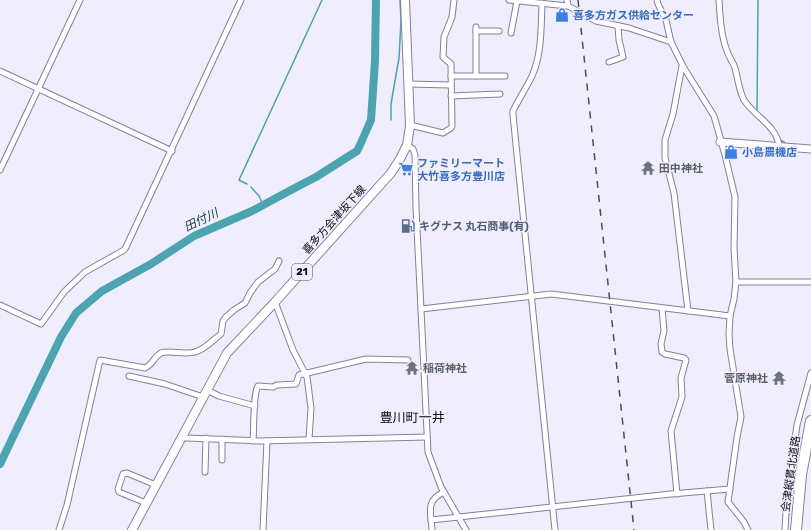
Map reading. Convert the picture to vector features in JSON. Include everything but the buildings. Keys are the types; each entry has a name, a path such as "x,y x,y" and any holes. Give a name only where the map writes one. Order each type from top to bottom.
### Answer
{"highway":[{"name":"会津縦貫北道路","path":"796,530 801,475 811,421"},
{"name":"会津縦貫北道路","path":"802,530 806,476 811,444"}],"main road":[{"name":"喜多方会津坂下線","path":"132,530 227,353 276,302 391,173 400,160 410,134 405,0"}],"street":[{"path":"0,170 80,0"},
{"path":"0,305 41,324 64,292 85,272 124,250 129,243 162,168 172,151 241,0"},
{"path":"410,125 440,133 443,133 451,128 451,64 443,57 444,38 452,17 454,0"},
{"path":"509,0 568,6 596,21 629,28 671,42"},
{"path":"567,0 568,6"},
{"path":"657,0 666,20 671,42 682,66 714,116 735,197 734,248 736,282 730,316 730,349 741,417 728,502 744,522 748,530"},
{"path":"719,0 719,12 724,43 726,51 734,66 742,95 747,105 767,124 778,141 779,146"},
{"path":"511,33 518,1"},
{"path":"542,3 538,58 532,76 513,111 513,115 530,297 555,530"},
{"path":"609,62 623,57 619,40 618,26"},
{"path":"476,76 476,29 499,32"},
{"path":"682,66 665,140 665,158 674,193 688,311"},
{"path":"0,71 172,151"},
{"path":"451,76 505,76"},
{"path":"408,84 451,85"},
{"path":"451,96 500,94"},
{"path":"720,142 811,149"},
{"path":"407,145 413,148 415,155 427,437 430,459 444,492 466,530"},
{"path":"59,530 67,505 100,360 145,368 150,366 156,357 162,353 197,352 221,334 223,321 226,317 245,303 258,282 278,266 279,260"},
{"path":"736,282 811,282"},
{"path":"421,309 557,294 730,316"},
{"path":"276,302 297,358 306,373 310,400 309,439"},
{"path":"662,308 664,331 661,344 662,352 684,358 686,360 681,378 682,397 671,431 677,494"},
{"path":"253,441 256,389 258,386 296,384 298,382 298,376 306,373 366,360 408,360"},
{"path":"785,530 787,495 797,425 811,373"},
{"path":"129,376 219,396 255,406"},
{"path":"182,437 267,441 427,437"},
{"path":"205,472 206,438"},
{"path":"222,439 222,460"},
{"path":"263,530 267,441"},
{"path":"146,504 119,492 118,489 123,474 127,472 156,485"},
{"path":"431,520 730,489"},
{"path":"706,491 711,530"},
{"path":"432,530 432,500 444,492"}],"waterway":[{"path":"247,184 239,180 322,0"},
{"name":"田付川","path":"0,464 61,337 76,313 102,291 151,264 194,236 252,211 316,177 357,151 371,120 375,61 376,0"},
{"path":"391,120 391,104 399,58 401,21 400,0"},
{"path":"757,112 758,0"},
{"path":"780,140 784,142 785,145"},
{"path":"251,187 259,196 263,205"}],"railway":[{"path":"578,0 634,530"}],"place":[{"name":"喜多方ガス供給センター","path":"562,15"},
{"name":"小島農機店","path":"731,152"},
{"name":"田中神社","path":"648,168"},
{"name":"ファミリーマート 大竹喜多方豊川店","path":"406,169"},
{"name":"キグナス 丸石商事(有)","path":"408,226"},
{"name":"稲荷神社","path":"412,368"},
{"name":"菅原神社","path":"779,378"}],"district":[{"name":"豊川町一井","path":"412,417"}]}
